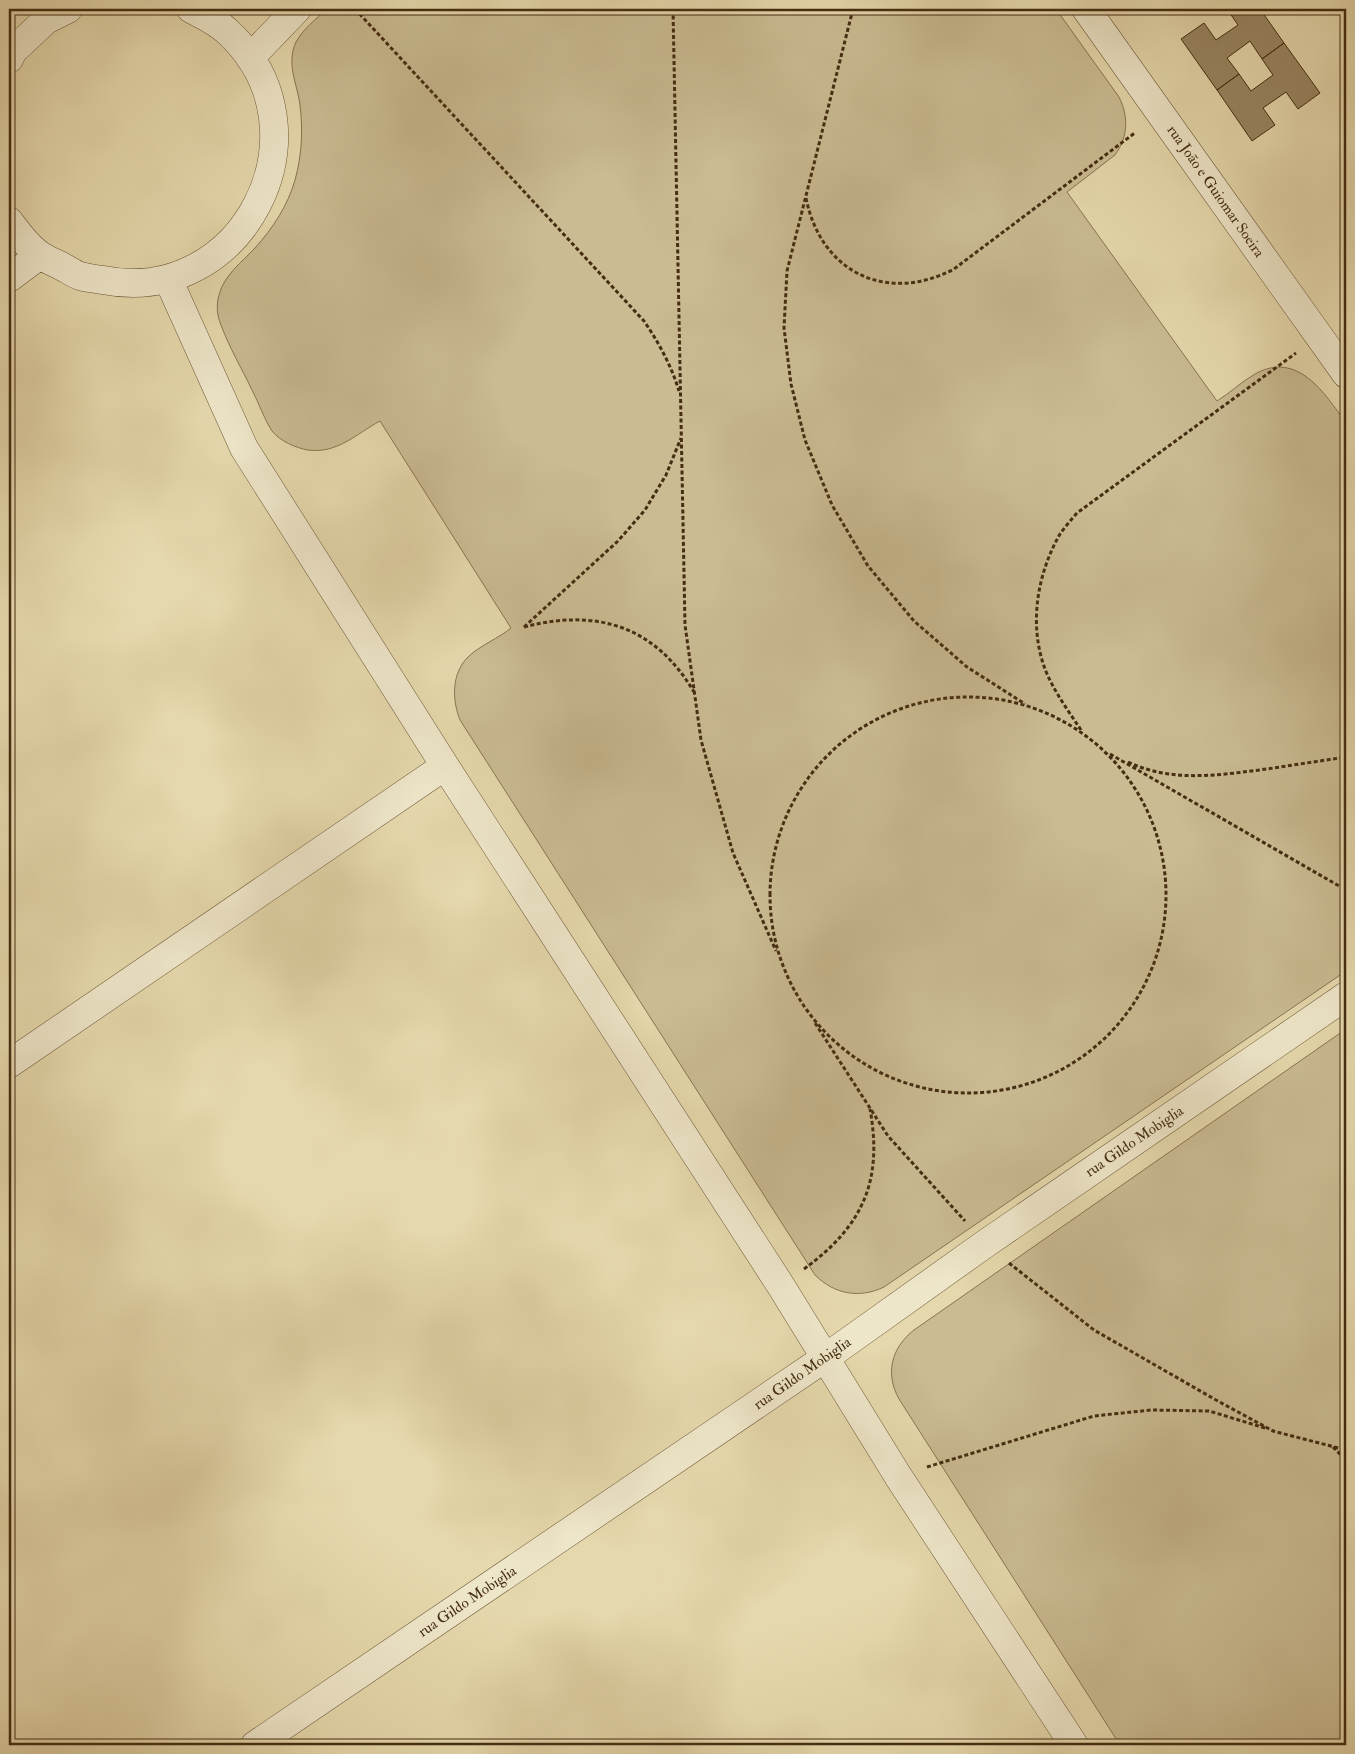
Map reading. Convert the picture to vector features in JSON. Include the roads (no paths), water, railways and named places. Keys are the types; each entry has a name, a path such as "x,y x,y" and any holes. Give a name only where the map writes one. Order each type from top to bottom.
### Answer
{"street":[{"path":"9,59 13,51 46,20 68,9"},
{"path":"9,221 22,238 40,254 79,275 123,284 168,279 194,269 237,236 253,214 265,189 272,163 274,135 271,108 263,82 250,58 229,32 222,15 191,9"},
{"path":"250,58 297,9"},
{"name":"rua João e Guiomar Soeira","path":"1086,9 1346,374"},
{"path":"9,278 40,254"},
{"path":"168,279 244,448 445,766 781,1286 898,1476 1074,1745"},
{"path":"9,1064 445,766"},
{"name":"rua Gildo Mobiglia","path":"255,1745 825,1358 985,1244 1346,996"}]}
